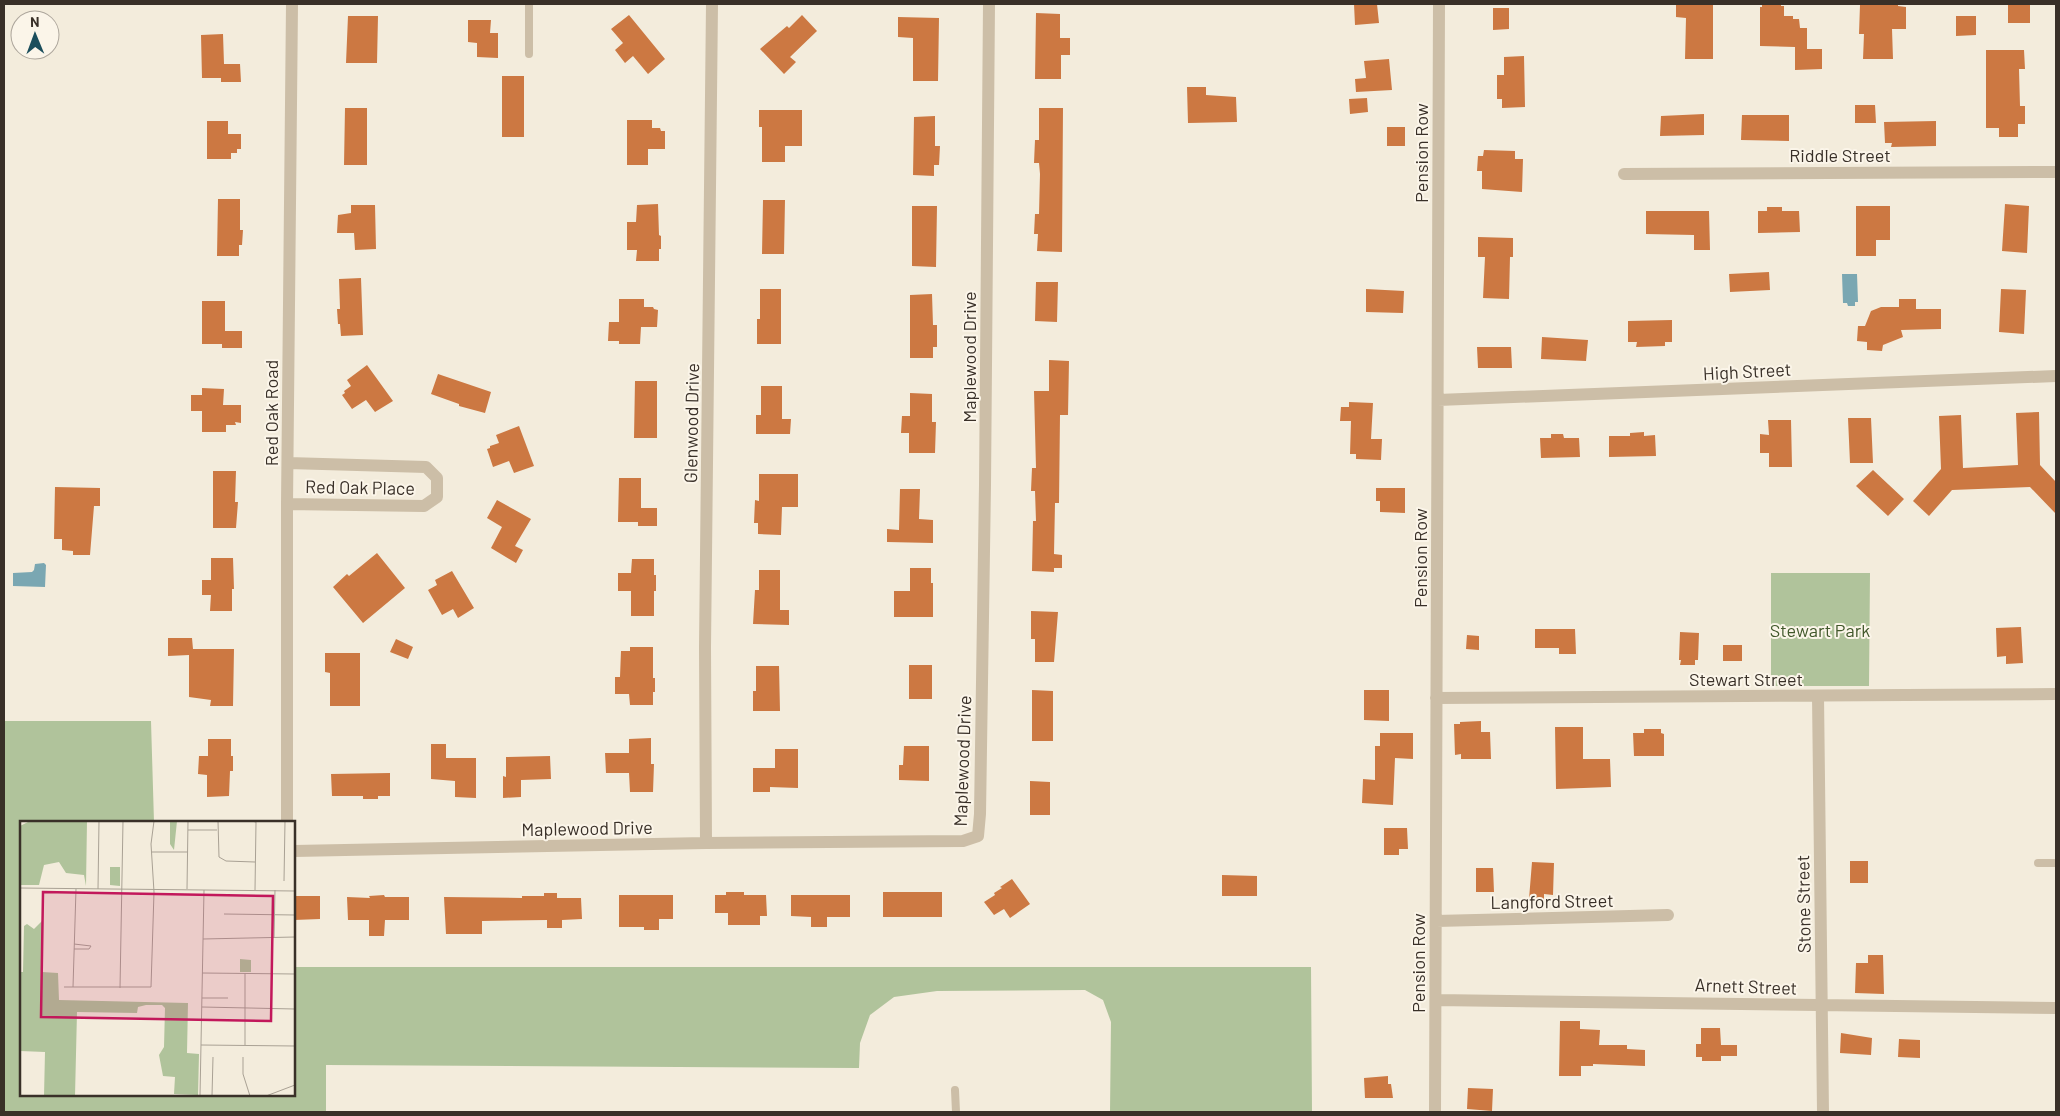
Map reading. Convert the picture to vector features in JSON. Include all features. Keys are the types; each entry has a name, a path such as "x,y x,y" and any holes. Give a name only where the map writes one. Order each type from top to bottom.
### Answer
{"street":[{"name":"Red Oak Road","path":"287,821 287,504 292,4"},
{"name":"Glenwood Drive","path":"706,843 705,638 712,4"},
{"name":"Maplewood Drive","path":"295,851 706,843 963,841 978,836 980,814 985,525 989,4"},
{"name":"Pension Row","path":"1435,1112 1439,4"},
{"name":"Riddle Street","path":"1624,174 2056,172"},
{"name":"High Street","path":"1438,400 2056,376"},
{"name":"Red Oak Place","path":"287,504 424,506 437,497 437,478 426,467 288,463"},
{"name":"Stewart Street","path":"1436,698 2056,694"},
{"name":"Stone Street","path":"1818,696 1823,1112"},
{"name":"Langford Street","path":"1436,921 1668,916"},
{"name":"Arnett Street","path":"1436,1000 1724,1002 1822,1006 2056,1008"}],"lane":[{"path":"529,4 529,54"},
{"path":"2038,863 2056,863"},
{"path":"955,1090 956,1112"}],"green space":[{"name":"Stewart Park","path":"1771,573 1870,573 1869,686 1771,686"},
{"path":"4,721 151,721 154,821 20,821 20,1096 295,1096 295,967 1311,967 1312,1112 1110,1112 1111,1022 1103,1000 1085,990 937,991 894,997 870,1015 860,1043 859,1068 326,1065 326,1112 4,1112"}],"water":[{"path":"1842,274 1857,274 1858,302 1855,302 1855,306 1848,306 1847,303 1843,303"},
{"path":"44,563 46,565 45,587 13,586 13,573 32,572 35,564"}],"building":[{"path":"1354,4 1377,4 1379,23 1355,25"},
{"path":"1676,4 1713,4 1713,59 1685,59 1686,18 1676,17"},
{"path":"1762,4 1781,4 1781,6 1784,6 1784,16 1793,16 1793,19 1799,19 1800,28 1807,28 1807,49 1822,49 1822,69 1795,70 1795,47 1760,46 1760,7 1762,7"},
{"path":"1898,4 1898,6 1906,7 1906,29 1892,29 1893,59 1863,59 1864,34 1859,34 1860,5"},
{"path":"2008,4 2030,4 2030,23 2008,23"},
{"path":"1493,8 1509,8 1509,29 1493,30"},
{"path":"1036,13 1060,14 1060,38 1070,38 1070,55 1061,55 1061,79 1035,79"},
{"path":"629,15 665,59 648,74 633,56 625,63 615,50 623,43 611,29"},
{"path":"802,15 817,31 790,57 796,62 784,74 760,49 787,26 789,28"},
{"path":"348,16 378,16 377,63 346,63"},
{"path":"1956,16 1976,16 1976,35 1956,36"},
{"path":"898,17 939,18 938,81 913,81 913,38 898,37"},
{"path":"468,20 491,20 490,33 498,33 498,58 477,57 477,43 468,42"},
{"path":"223,34 224,64 240,64 241,82 221,82 221,78 202,78 201,35"},
{"path":"1986,50 2024,50 2025,69 2019,69 2020,106 2025,106 2025,124 2018,124 2018,137 1999,137 1999,128 1986,128"},
{"path":"1524,56 1525,107 1502,108 1502,99 1497,99 1497,75 1504,75 1504,57"},
{"path":"1389,59 1392,90 1356,92 1355,79 1366,78 1364,61"},
{"path":"502,76 524,76 524,137 502,137"},
{"path":"1187,87 1206,87 1206,95 1236,97 1237,122 1188,123"},
{"path":"1367,98 1368,112 1350,114 1349,99"},
{"path":"1855,105 1875,105 1876,123 1855,123"},
{"path":"345,108 367,108 367,165 344,165"},
{"path":"1039,108 1063,108 1062,252 1037,251 1038,234 1034,234 1035,214 1039,214 1039,163 1034,163 1035,140 1039,140"},
{"path":"759,110 802,110 802,146 785,146 785,162 762,162 762,127 759,127"},
{"path":"1704,114 1704,135 1660,136 1661,116"},
{"path":"1742,115 1789,115 1789,141 1741,140"},
{"path":"935,116 935,146 940,146 939,165 934,165 934,176 913,175 914,117"},
{"path":"627,120 652,120 652,128 660,128 661,131 665,131 665,149 648,149 648,165 627,165"},
{"path":"207,121 228,121 228,134 241,134 241,149 237,149 237,153 231,153 231,159 207,159"},
{"path":"1936,121 1936,146 1891,147 1892,143 1885,143 1884,122"},
{"path":"1387,127 1405,127 1405,146 1387,146"},
{"path":"1484,150 1515,151 1515,159 1523,159 1522,192 1482,189 1482,171 1477,171 1478,156 1483,156"},
{"path":"218,199 240,199 240,230 243,230 242,245 239,245 239,256 217,256"},
{"path":"763,200 785,200 784,254 762,254"},
{"path":"658,204 659,235 661,236 659,261 636,261 637,250 627,250 627,222 636,222 637,205"},
{"path":"2005,204 2029,206 2027,253 2002,251"},
{"path":"351,205 375,205 376,249 355,250 354,233 337,233 338,215 351,213"},
{"path":"912,206 937,206 936,267 912,266"},
{"path":"1856,206 1890,206 1890,240 1876,240 1876,256 1856,256"},
{"path":"1767,207 1782,207 1782,211 1799,211 1800,232 1758,233 1758,211 1767,211"},
{"path":"1646,211 1709,211 1710,250 1694,250 1694,235 1646,234"},
{"path":"1478,237 1513,238 1513,257 1510,257 1509,299 1483,298 1485,257 1478,257"},
{"path":"1769,272 1770,290 1730,292 1729,274"},
{"path":"361,278 363,335 341,336 337,309 340,309 339,279"},
{"path":"1036,282 1058,282 1057,322 1035,321"},
{"path":"760,289 781,289 781,344 757,344 757,319 760,319"},
{"path":"1366,289 1404,291 1403,313 1366,312"},
{"path":"2001,289 2026,290 2024,334 1999,332"},
{"path":"932,294 933,325 937,325 937,347 933,347 933,358 910,358 910,295"},
{"path":"619,299 644,299 644,307 653,307 658,310 657,327 641,327 640,344 619,344 619,341 608,341 609,322 619,322"},
{"path":"1899,299 1916,299 1916,309 1941,309 1941,329 1901,330 1903,337 1883,345 1882,351 1867,350 1867,342 1857,341 1858,326 1865,326 1871,311 1881,307 1899,307"},
{"path":"202,301 225,301 225,331 242,331 242,348 222,348 222,344 202,344"},
{"path":"1672,320 1672,342 1665,342 1665,346 1636,347 1637,342 1628,342 1628,321"},
{"path":"1542,337 1588,340 1586,361 1541,359"},
{"path":"1477,347 1511,347 1512,368 1478,368"},
{"path":"1049,360 1069,361 1068,415 1060,415 1059,503 1055,503 1054,554 1062,555 1062,568 1054,568 1054,572 1032,571 1033,521 1036,521 1035,491 1031,491 1032,468 1036,468 1034,391 1049,391"},
{"path":"367,365 393,401 375,412 366,400 352,409 342,395 351,386 347,380"},
{"path":"438,374 491,392 485,413 459,406 459,404 431,394"},
{"path":"635,381 657,381 657,438 634,438"},
{"path":"761,386 782,386 782,419 791,419 790,434 756,434 756,415 761,415"},
{"path":"202,388 224,389 223,405 241,405 241,423 235,422 236,425 226,425 226,432 202,432 202,411 191,411 191,395 202,395"},
{"path":"910,393 932,394 932,422 936,422 935,453 909,453 909,433 901,433 902,416 910,416"},
{"path":"1349,402 1373,403 1371,439 1382,439 1381,460 1356,459 1356,454 1350,454 1351,421 1340,421 1341,407 1349,407"},
{"path":"2039,412 2040,465 2056,482 2056,514 2030,487 1952,490 1929,516 1913,501 1941,469 1939,416 1961,415 1963,468 2018,465 2016,413"},
{"path":"1848,418 1871,418 1873,463 1850,463"},
{"path":"1768,420 1791,420 1792,467 1769,467 1769,453 1760,453 1760,434 1769,435"},
{"path":"519,426 534,466 514,473 509,461 493,467 487,449 499,443 496,435"},
{"path":"1644,432 1644,436 1655,435 1656,456 1609,457 1609,436 1630,436 1630,433"},
{"path":"1551,434 1563,434 1564,438 1579,438 1580,457 1541,458 1540,438 1551,438"},
{"path":"1873,470 1904,499 1888,516 1856,486"},
{"path":"213,471 236,471 235,502 238,502 236,528 213,528"},
{"path":"759,474 798,474 798,507 782,507 781,535 758,534 758,523 754,523 755,500 759,501"},
{"path":"619,478 641,478 641,508 657,508 657,526 638,526 638,522 618,522"},
{"path":"55,487 100,488 100,506 94,506 90,555 73,555 73,551 62,550 62,539 54,539"},
{"path":"1376,488 1405,488 1405,513 1380,512 1380,501 1376,501"},
{"path":"900,489 920,489 919,519 933,520 933,543 887,542 887,529 899,530"},
{"path":"497,500 531,519 515,546 523,550 516,563 491,548 502,527 487,518"},
{"path":"377,553 405,588 363,623 333,587 347,574 349,576"},
{"path":"211,558 233,558 234,589 232,589 232,611 210,611 211,595 202,595 202,580 211,580"},
{"path":"632,559 654,559 656,591 654,591 654,616 631,616 631,591 618,591 618,573 631,573"},
{"path":"910,568 931,568 933,617 894,617 894,591 910,591"},
{"path":"759,570 780,570 780,610 789,610 789,625 753,624 755,590 759,590"},
{"path":"452,571 474,608 458,618 453,609 442,615 428,590 437,585 435,580"},
{"path":"1031,611 1058,612 1054,662 1035,662 1035,639 1031,639"},
{"path":"2021,627 2023,663 2006,664 2006,656 1997,657 1996,628"},
{"path":"1535,629 1575,629 1576,654 1559,654 1559,648 1535,648"},
{"path":"1680,632 1699,633 1698,660 1695,660 1695,665 1680,665"},
{"path":"1467,635 1479,636 1479,650 1466,649"},
{"path":"168,638 192,638 193,649 234,649 233,706 210,706 211,700 189,697 189,655 168,656"},
{"path":"396,639 413,647 408,659 390,652"},
{"path":"1723,645 1742,645 1742,661 1723,661"},
{"path":"630,647 653,647 655,692 653,692 653,705 630,705 629,694 615,694 615,677 620,677 621,651 630,651"},
{"path":"325,653 360,653 360,706 330,706 330,673 325,672"},
{"path":"909,665 932,665 932,699 909,699"},
{"path":"756,666 779,666 780,711 753,711 753,691 756,691"},
{"path":"1032,690 1053,691 1053,741 1032,741"},
{"path":"1364,690 1389,690 1389,721 1364,720"},
{"path":"1481,721 1481,732 1490,732 1491,759 1461,759 1461,754 1455,755 1454,724"},
{"path":"1555,727 1583,727 1583,759 1610,759 1611,787 1556,789"},
{"path":"1644,729 1661,729 1661,733 1664,734 1664,756 1634,756 1633,733 1644,733"},
{"path":"1380,733 1413,733 1413,759 1395,758 1393,805 1362,803 1363,779 1375,780 1375,746 1380,746"},
{"path":"651,738 651,764 654,764 653,792 630,792 629,773 606,773 605,753 629,753 629,739"},
{"path":"208,739 231,739 233,771 230,771 229,796 207,797 207,775 198,774 199,756 208,756"},
{"path":"431,744 446,744 446,758 476,758 476,798 455,797 455,781 431,779"},
{"path":"904,746 929,746 929,781 899,780 899,765 903,765"},
{"path":"775,749 798,749 798,788 770,787 770,792 753,792 753,768 775,768"},
{"path":"550,756 551,779 521,780 521,797 503,798 503,776 506,777 506,757"},
{"path":"390,773 390,796 378,796 378,799 363,799 363,796 332,796 331,774"},
{"path":"1030,781 1050,782 1050,815 1030,815"},
{"path":"1384,828 1407,828 1408,849 1399,849 1399,855 1384,855"},
{"path":"1850,861 1868,861 1868,883 1850,883"},
{"path":"1532,862 1554,863 1553,895 1544,894 1544,899 1529,899"},
{"path":"1476,868 1493,868 1494,892 1476,892"},
{"path":"1222,875 1257,876 1257,896 1222,896"},
{"path":"1012,879 1030,904 1010,918 1004,909 994,915 984,902 995,895 994,893 1002,888 1000,887"},
{"path":"726,892 744,892 744,895 766,895 767,916 760,916 760,925 728,925 728,913 715,913 715,895 726,895"},
{"path":"883,892 942,892 942,917 883,917"},
{"path":"544,893 557,893 557,898 581,898 582,919 562,920 562,928 547,928 547,920 482,921 482,934 446,934 444,897 522,898 522,896 544,896"},
{"path":"384,895 385,897 409,897 409,920 385,920 384,936 369,936 369,920 348,920 347,897 370,898 369,896"},
{"path":"619,895 673,895 673,919 659,919 659,930 644,930 644,927 619,927"},
{"path":"791,895 850,895 850,917 827,917 827,927 811,927 811,917 791,916"},
{"path":"295,896 320,896 320,919 295,920"},
{"path":"1868,955 1883,955 1884,994 1855,993 1856,963 1868,963"},
{"path":"1560,1021 1580,1021 1580,1029 1600,1030 1599,1045 1627,1045 1627,1049 1645,1050 1645,1066 1593,1064 1593,1066 1581,1066 1581,1076 1559,1076"},
{"path":"1701,1028 1720,1028 1721,1045 1737,1045 1737,1056 1721,1056 1721,1061 1702,1061 1702,1057 1696,1057 1696,1044 1701,1044"},
{"path":"1841,1033 1872,1038 1871,1055 1840,1053"},
{"path":"1899,1039 1920,1040 1920,1058 1898,1057"},
{"path":"1388,1076 1388,1084 1391,1084 1393,1098 1365,1098 1364,1078"},
{"path":"1468,1088 1493,1089 1492,1111 1467,1109"}]}
